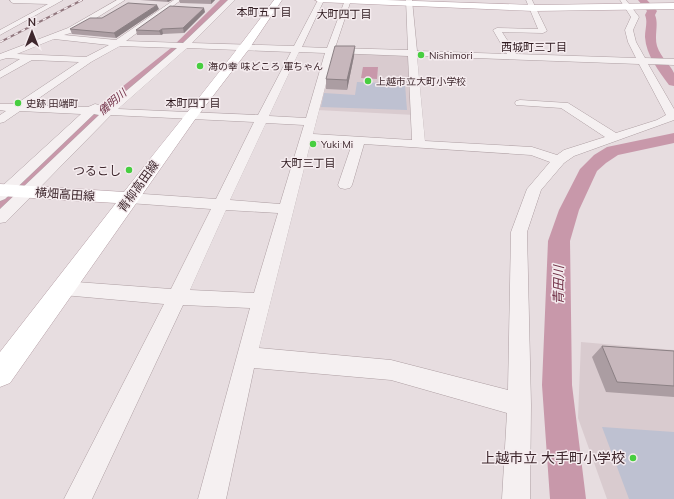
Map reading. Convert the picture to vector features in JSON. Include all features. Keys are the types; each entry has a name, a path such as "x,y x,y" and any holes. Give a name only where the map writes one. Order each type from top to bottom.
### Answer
{"main road":[{"name":"青柳高田線","path":"0,374 191,115 245,47 278,0"},
{"path":"320,0 409,2 534,8 626,3 638,6 670,6"},
{"name":"横畑高田線","path":"4,192 28,191 129,198"}],"street":[{"path":"0,218 177,45 216,9 232,0"},
{"path":"78,499 320,0"},
{"path":"512,55 497,30 542,31 534,8 529,0"},
{"path":"12,2 58,1"},
{"path":"0,33 58,1"},
{"path":"1,56 71,30 119,1 131,4"},
{"path":"212,499 246,358 330,50 348,1"},
{"path":"409,2 419,144"},
{"path":"516,499 519,405 519,232 534,189 559,160 579,149 660,122 673,116 632,42 629,30 635,17 626,3"},
{"path":"153,6 168,7 180,4"},
{"path":"0,120 168,7"},
{"path":"54,37 177,45 512,55 671,62"},
{"path":"4,192 107,98 177,45"},
{"path":"1,56 88,60"},
{"path":"0,75 30,57"},
{"path":"520,103 564,105 614,137"},
{"path":"0,107 93,110 261,120 359,140 532,151 559,160"},
{"path":"345,185 359,140"},
{"path":"129,198 287,209"},
{"path":"63,288 177,297 262,301"},
{"path":"246,358 391,370 519,405"}],"shaded area":[{"name":"上越市立大町小学校","path":"332,50 409,52 415,115 317,110"},
{"path":"363,67 378,67 377,79 361,78"},
{"path":"357,82 405,84 407,110 321,107 324,93 355,95"},
{"name":"上越市立 大手町小学校","path":"581,342 674,350 674,499 607,499 578,418"},
{"path":"602,427 674,432 674,499 629,499"}],"building":[{"path":"128,3 157,5 114,33 70,29 90,18 102,18"},
{"path":"170,6 204,8 183,28 162,29 159,31 136,30"},
{"path":"335,46 355,46 347,80 326,79"},
{"path":"602,346 674,351 674,386 617,382"}],"waterway":[{"name":"儀明川","path":"0,206 103,109 175,50 225,0"},
{"name":"青田川","path":"642,0 652,11 650,15 652,20 650,38 654,53 674,82"},
{"name":"青田川","path":"568,499 557,385 559,241 569,210 589,169 600,159 613,151 674,138"}],"railway":[{"path":"0,42 82,0"}],"place":[{"name":"Nishimori","path":"421,55"},
{"name":"海の幸 味どころ 軍ちゃん","path":"200,66"},
{"name":"上越市立大町小学校","path":"368,81"},
{"name":"史跡 田端町","path":"18,103"},
{"name":"Yuki Mi","path":"313,144"},
{"name":"つるこし","path":"129,170"},
{"name":"上越市立 大手町小学校","path":"633,458"}],"district":[{"name":"本町五丁目","path":"264,12"},
{"name":"大町四丁目","path":"344,14"},
{"name":"西城町三丁目","path":"534,47"},
{"name":"本町四丁目","path":"193,103"},
{"name":"大町三丁目","path":"308,163"}]}
